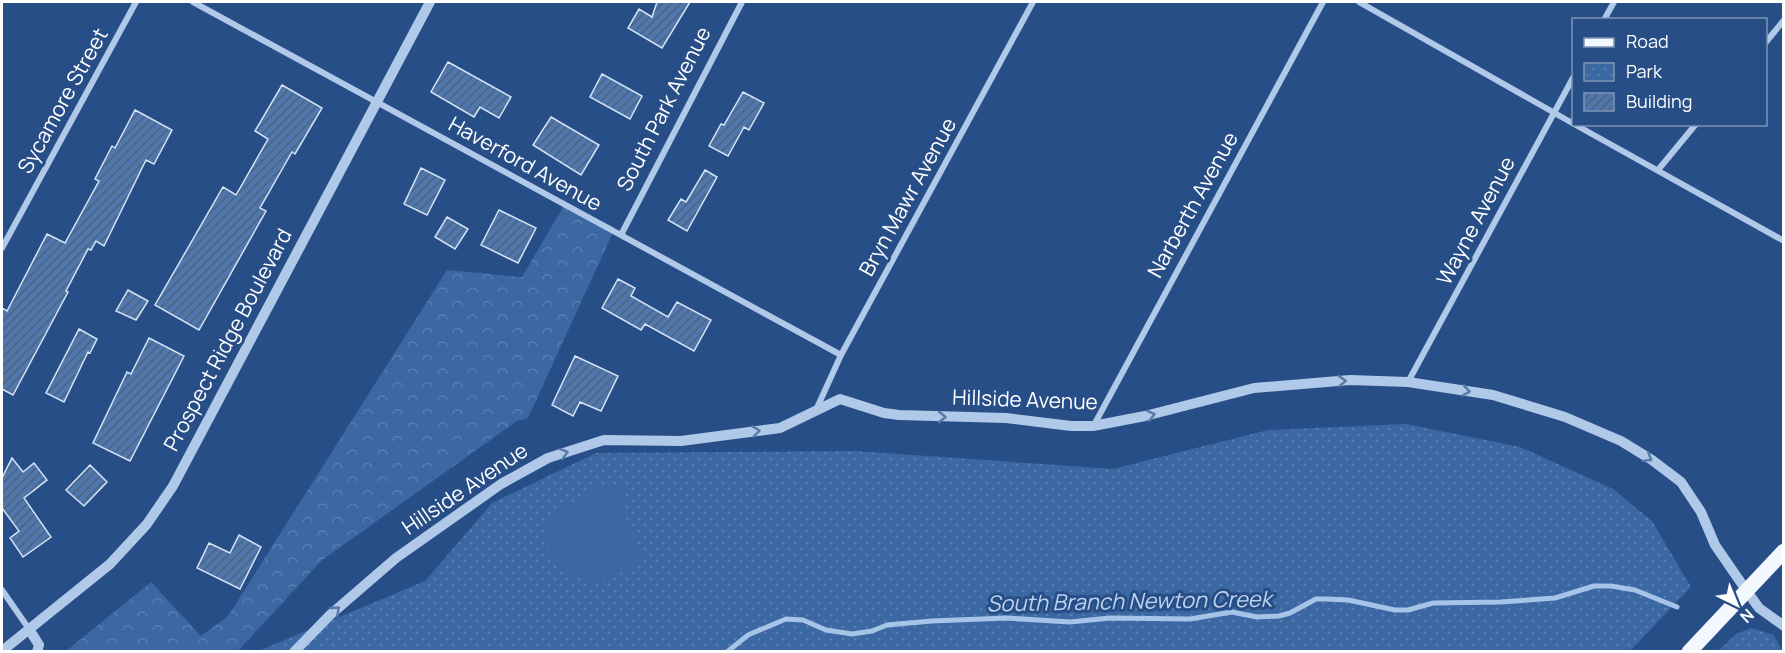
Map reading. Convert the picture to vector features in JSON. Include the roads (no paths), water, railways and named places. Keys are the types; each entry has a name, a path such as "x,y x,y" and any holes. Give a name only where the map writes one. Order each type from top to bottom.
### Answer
{"main road":[{"path":"1689,651 1784,551"}],"street":[{"name":"Sycamore Street","path":"2,248 136,2"},
{"name":"Haverford Avenue","path":"193,2 841,355"},
{"name":"Prospect Ridge Boulevard","path":"2,651 110,564 147,524 166,496 430,2"},
{"name":"South Park Avenue","path":"621,235 742,2"},
{"name":"Bryn Mawr Avenue","path":"816,411 841,355 1033,2"},
{"name":"Narberth Avenue","path":"1093,426 1323,2"},
{"path":"1359,2 1572,123"},
{"path":"1605,18 1614,2"},
{"path":"1767,41 1784,20"},
{"name":"Wayne Avenue","path":"1408,382 1572,80"},
{"path":"1578,126 1784,241"},
{"path":"1658,170 1694,126"},
{"name":"Hillside Avenue","path":"294,651 330,615 396,558 501,484 548,458 604,440 681,441 780,428 840,399 899,416 1006,418 1071,426 1093,426 1145,416 1254,388 1350,380 1408,382 1493,395 1565,417 1621,441 1652,460 1681,482 1701,512 1715,545 1746,590 1759,608 1784,626"},
{"path":"2,590 39,645 37,651"}],"waterway":[{"name":"South Branch Newton Creek","path":"727,652 748,635 786,619 803,620 826,630 852,634 872,631 887,625 932,621 1006,618 1070,622 1110,618 1190,619 1232,612 1257,617 1279,616 1290,613 1316,599 1348,600 1395,610 1408,610 1433,603 1555,598 1594,586 1635,590 1677,607"}]}
